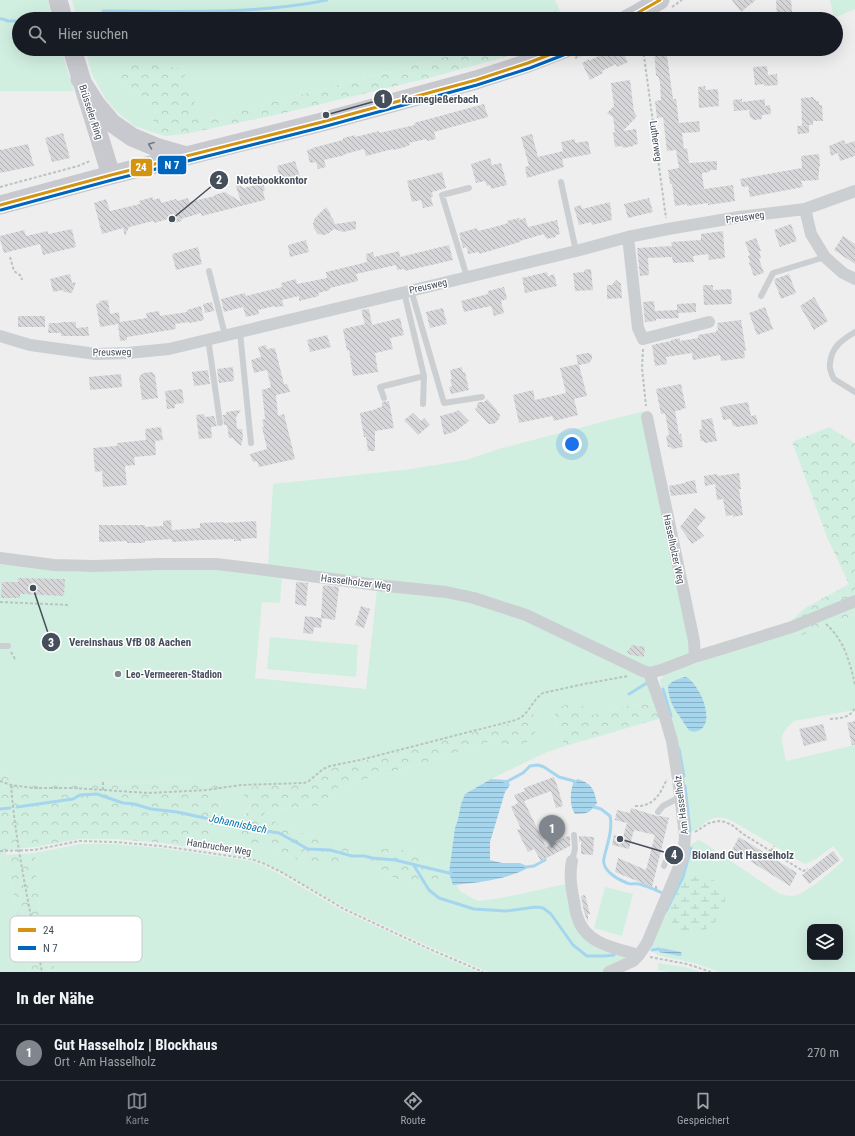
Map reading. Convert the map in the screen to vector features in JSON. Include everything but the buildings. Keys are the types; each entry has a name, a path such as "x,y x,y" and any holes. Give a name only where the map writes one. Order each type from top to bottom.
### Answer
{"main road":[{"path":"58,0 61,12"},
{"path":"640,12 660,0"},
{"name":"Brüsseler Ring","path":"74,56 111,176"},
{"path":"0,205 328,121 476,80 546,56"},
{"path":"80,79 96,104 112,123 132,137 156,147 188,157"}],"street":[{"name":"Preusweg","path":"0,336 30,345 96,354 169,349 208,338 240,332 576,251 628,237 739,217 805,209 855,191"},
{"path":"805,209 811,234 825,258 843,273 855,279"},
{"path":"628,237 638,328 643,338 709,322"},
{"name":"Hasselholzer Weg","path":"647,417 692,634 695,657"},
{"name":"Hasselholzer Weg","path":"0,558 54,565 94,566 216,564 377,585 446,592 474,598 526,615 646,672"},
{"path":"646,672 662,670 695,657 792,627 855,602"},
{"name":"Am Hasselholz","path":"609,972 633,960 639,955 647,943 666,900 683,856 684,848 685,836 672,741 665,717 646,672"},
{"path":"572,861 570,870 571,883 577,917 583,930 595,941 606,946 639,955"}],"lane":[{"path":"560,182 576,251"},
{"path":"467,277 442,195 469,188"},
{"path":"761,296 773,273 825,258"},
{"path":"210,271 225,335"},
{"path":"408,291 424,376 423,404"},
{"path":"408,291 444,403 482,397"},
{"path":"240,332 251,443"},
{"path":"855,332 834,348 830,365 834,379 855,392"},
{"path":"208,338 220,423"},
{"path":"384,398 380,387 424,376"},
{"path":"0,646 8,646"},
{"path":"658,812 663,806 680,797"},
{"path":"572,861 575,849 574,835"},
{"path":"664,866 666,861 674,852 684,848"}],"path":[{"name":"Lutherweg","path":"645,56 668,229"},
{"path":"0,186 78,166 90,161"},
{"path":"10,257 14,271 21,276 22,280"},
{"path":"643,338 642,368 647,417"},
{"path":"0,602 70,605"},
{"path":"817,617 833,630 839,638 852,668 855,685"},
{"path":"0,781 11,785 33,788 73,788 149,793 207,790 241,785 304,783 309,781 323,769 330,766 360,760 522,718 538,696 543,692 635,676 646,672"},
{"path":"830,719 851,714 855,707"},
{"path":"635,806 644,806 656,799 675,759"},
{"path":"103,782 103,790"},
{"path":"11,785 13,812 19,851 31,916"},
{"path":"685,836 696,832 709,823 719,821 732,825 743,834 803,871 808,869"},
{"name":"Hanbrucher Weg","path":"0,852 34,850 79,841 115,842 161,846 250,859 277,870 344,909 483,972"},
{"path":"770,851 774,846"},
{"path":"639,955 687,964 711,972"},
{"path":"40,962 42,972"}],"green space":[{"path":"0,0 48,0 51,12 12,12 12,56 63,56 74,91 0,91"},
{"path":"72,0 555,0 550,12 75,12"},
{"path":"555,0 560,12 550,12"},
{"path":"830,0 855,0 855,9 843,14 843,12 833,12"},
{"path":"87,56 449,56 201,121 107,73 137,92 155,107 152,132 134,126 116,111 105,98 92,74"},
{"path":"449,56 508,56 433,77 280,114 185,134 165,136 152,132 155,107 137,92 107,73 138,62 183,69 201,121"},
{"path":"644,411 691,654 648,669 515,606 268,565 273,484 411,469 466,460 502,448"},
{"path":"829,427 855,443 855,615 800,636 793,633 791,621 805,608 849,584 827,537 792,442"},
{"path":"0,564 80,572 164,567 212,569 282,577 280,603 262,602 255,678 366,689 377,589 447,596 519,614 647,678 657,704 627,706 593,715 587,708 554,720 565,746 547,752 491,779 465,794 455,828 453,885 457,885 460,891 478,901 501,898 566,884 577,924 628,955 624,962 603,972 488,972 346,908 266,863 251,858 205,850 222,800 217,782 15,783 0,772","holes":["535,703 532,722 512,746 491,741 429,762 379,775 338,788 318,806 289,808 264,813 283,828 315,836 348,849 351,852 350,862 311,866 278,850 250,846 244,815 250,805 240,788 304,784 336,767 518,721 526,717","401,849 420,858 434,862 414,882 400,880 372,864"]},
{"path":"855,615 855,710 794,721 784,732 782,740 786,761 855,745 855,972 720,972 694,963 657,955 653,951 650,944 691,845 698,840 780,894 788,896 793,896 805,891 820,881 844,860 833,846 816,859 805,864 734,822 722,818 712,818 706,821 698,829 692,831 691,837 660,680 666,672 793,633 800,636","holes":["685,677 701,697 707,715 688,729 675,709 669,695 682,678"]},
{"path":"270,637 358,645 356,677 267,669"},
{"path":"536,702 532,722 536,730 533,738 525,743 512,746 491,741 429,762 379,775 338,788 318,806 289,808 264,813 283,828 315,836 349,849 351,853 351,861 349,865 330,867 311,866 278,850 250,846 238,829 250,805 239,788 304,784 336,767 518,721 526,717"},
{"path":"572,702 587,708 593,715 627,706 657,704 662,718 565,746 554,720 556,709"},
{"path":"0,772 15,783 217,782 222,800 205,850 162,843 116,839 79,839 35,847 6,850 6,855 0,857"},
{"path":"80,844 115,844 161,848 251,861 281,875 343,911 478,972 56,972 53,962 142,962 142,916 41,916 39,908 35,853"},
{"path":"401,849 420,858 434,862 442,871 441,881 429,885 399,880 384,872 372,864 370,855 373,850"},
{"path":"35,853 39,908 41,916 18,916 6,855"},
{"path":"6,855 18,916 10,916 10,962 27,962 29,972 0,972 0,857"},
{"path":"699,876 714,880 725,894 725,903 720,918 706,929 690,934 678,931 671,921 670,910 684,880"},
{"path":"605,887 633,894 622,936 594,928"},
{"path":"27,962 53,962 56,972 29,972"},
{"path":"658,963 685,967 700,972 668,972 658,970"}],"water":[{"path":"685,677 691,680 695,685 705,706 705,724 702,728 695,732 690,731 686,727 677,714 669,694 668,686 676,680"},
{"path":"491,779 507,780 510,785 505,792 490,842 490,860 502,863 520,863 529,867 512,875 482,882 453,885 449,873 455,828 461,804 465,794"},
{"path":"578,779 592,788 597,803 592,809 583,814 575,814 571,802 571,793 574,781"},
{"path":"662,948 681,952 682,955 680,956 659,952 659,949"}],"waterway":[{"path":"103,11 244,10 299,5 327,0"},
{"path":"0,19 12,21"},
{"path":"629,694 647,683"},
{"path":"663,689 671,716"},
{"path":"679,749 684,776"},
{"path":"505,783 523,773 530,766 538,765 544,767 559,777 574,781 575,783"},
{"path":"685,786 690,831"},
{"name":"Johannisbach","path":"17,807 73,799 80,795 97,794 123,803 134,804 151,809 254,825 267,831 279,833 308,849 330,850 352,856 395,860 451,873"},
{"path":"592,804 594,807 601,809 610,816 610,832 604,858 607,870 627,883 649,887 665,894"},
{"name":"Johannisbach","path":"0,809 10,808"},
{"path":"666,911 683,877 691,848"},
{"name":"Johannisbach","path":"526,867 534,866 545,860 543,856"},
{"path":"413,864 429,890 439,898 474,909 506,911 536,907 543,908 551,914 573,945 587,956 614,955"},
{"path":"652,950 659,949"}],"transit line":[{"name":"24","path":"639,12 660,0"},
{"name":"24","path":"0,205 111,175 322,122 476,80 546,56"},
{"path":"1,210 112,180 323,127 477,85 530,68 561,56"}],"place":[{"name":"Kannegießerbach","path":"326,115"},
{"name":"Notebookkontor","path":"172,219"},
{"name":"Vereinshaus VfB 08 Aachen","path":"33,588"},
{"name":"Leo-Vermeeren-Stadion","path":"118,674"},
{"name":"Bioland Gut Hasselholz","path":"620,839"},
{"name":"Gut Hasselholz | Blockhaus","path":"552,848"}]}
